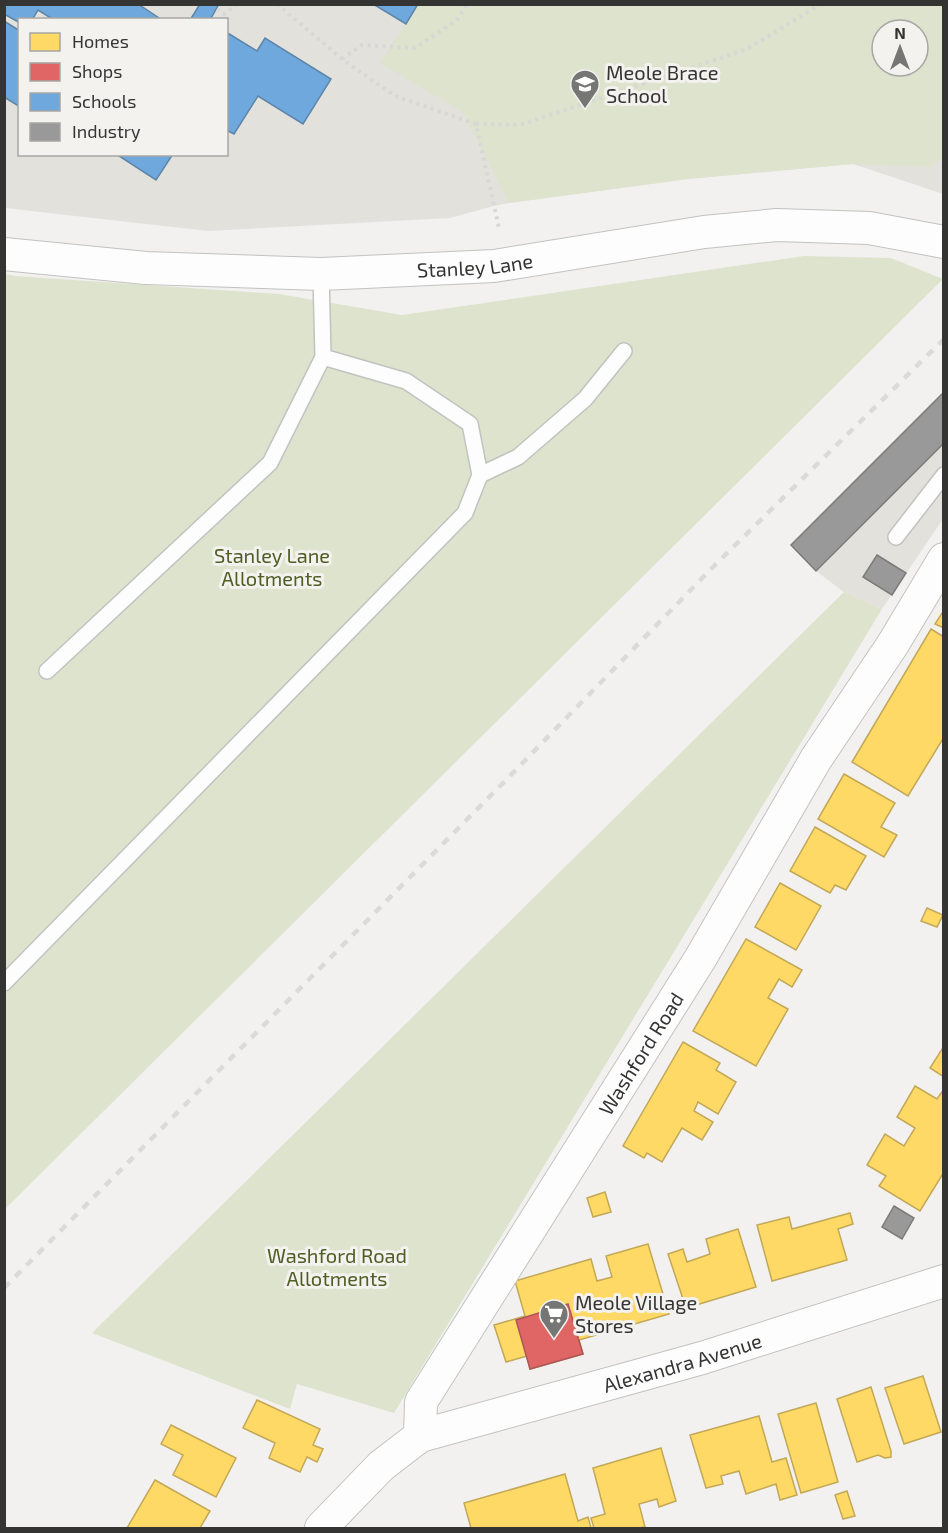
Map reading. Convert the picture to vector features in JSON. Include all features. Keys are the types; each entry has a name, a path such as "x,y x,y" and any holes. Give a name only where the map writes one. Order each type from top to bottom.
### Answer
{"street":[{"name":"Stanley Lane","path":"4,254 146,268 321,274 494,266 704,232 777,225 869,228 941,241"},
{"name":"Washford Road","path":"420,1436 421,1402 700,959 816,759 893,644 944,559"},
{"name":"Alexandra Avenue","path":"420,1436 702,1358 944,1281"},
{"path":"321,1528 381,1466 420,1436"}],"lane":[{"path":"47,671 270,463 324,357 321,274"},
{"path":"480,475 518,457 585,399 624,351"},
{"path":"4,983 465,513 480,475 470,424 406,381 324,357"},
{"path":"896,537 944,475"}],"path":[{"path":"217,9 224,14 238,4"},
{"path":"277,4 342,59 395,96 476,124 520,125 747,49 821,4"},
{"path":"342,59 362,45 415,48 457,20 467,4"},
{"path":"476,124 507,264"}],"shaded area":[{"name":"Meole Brace School","path":"5,5 943,5 943,194 853,164 688,179 509,203 450,218 208,231 5,208"},
{"path":"943,392 943,519 882,609 844,592 816,571 791,545"}],"green space":[{"path":"418,5 943,5 943,158 929,167 853,164 688,179 509,203 463,112 380,63"},
{"name":"Stanley Lane Allotments","path":"804,256 891,258 943,279 5,1209 5,274 279,294 402,315"},
{"name":"Washford Road Allotments","path":"844,592 882,609 394,1413 297,1384 290,1409 92,1333"}],"building: Homes":[{"path":"944,610 944,628 935,624"},
{"path":"931,629 944,637 944,737 908,796 852,762"},
{"path":"844,774 895,803 881,827 897,835 884,857 818,819"},
{"path":"815,827 866,856 846,890 835,885 830,893 790,871"},
{"path":"780,883 821,906 796,950 755,927"},
{"path":"927,908 943,915 937,927 921,921"},
{"path":"746,939 802,970 792,987 779,979 768,998 788,1009 756,1066 693,1031"},
{"path":"683,1042 720,1063 716,1070 736,1082 718,1114 698,1102 694,1111 713,1122 702,1140 682,1128 662,1162 647,1153 644,1158 623,1146"},
{"path":"944,1046 944,1077 930,1068"},
{"path":"915,1086 937,1099 944,1089 944,1172 920,1211 879,1186 886,1176 867,1165 885,1134 904,1146 915,1128 897,1117"},
{"path":"605,1192 611,1212 593,1217 587,1198"},
{"path":"850,1213 853,1224 838,1229 847,1260 772,1281 757,1225 789,1217 792,1229"},
{"path":"738,1229 756,1287 686,1308 668,1254 683,1249 687,1262 710,1254 706,1239"},
{"path":"648,1244 669,1314 579,1340 583,1354 530,1369 527,1356 506,1362 494,1325 525,1316 515,1281 591,1259 597,1281 612,1277 606,1256"},
{"path":"923,1376 941,1432 904,1444 885,1388"},
{"path":"871,1387 891,1457 885,1458 878,1455 857,1462 837,1399"},
{"path":"257,1400 320,1429 313,1445 323,1449 317,1462 307,1457 300,1472 269,1458 275,1443 243,1428"},
{"path":"816,1403 838,1482 801,1493 778,1414"},
{"path":"759,1416 772,1462 786,1458 797,1495 780,1500 776,1484 746,1494 739,1471 721,1476 723,1484 706,1488 690,1435"},
{"path":"171,1425 236,1458 216,1497 173,1475 183,1455 161,1444"},
{"path":"661,1448 676,1501 659,1507 657,1499 639,1504 645,1527 594,1528 591,1518 605,1514 593,1468"},
{"path":"565,1474 578,1521 588,1517 591,1528 471,1528 464,1503"},
{"path":"155,1480 210,1511 200,1528 127,1528"},
{"path":"847,1491 855,1516 843,1519 835,1495"}],"building: Shops":[{"path":"568,1304 583,1354 530,1369 516,1320"}],"building: Schools":[{"path":"4,4 138,4 159,18 51,18 38,10 33,18 18,18 18,22 4,14"},
{"path":"200,4 219,4 211,18 191,18"},
{"path":"373,4 418,4 406,24"},
{"path":"4,21 18,30 18,106 4,97"},
{"path":"228,33 257,51 265,38 331,79 303,124 258,96 234,134 228,131"},
{"path":"119,156 172,156 156,180"}],"building: Industry":[{"path":"944,392 944,443 816,571 791,545"},
{"path":"877,555 906,573 892,595 863,577"},
{"path":"894,1206 914,1218 902,1239 882,1227"}],"railway":[{"path":"4,1288 712,568 944,339"}],"place":[{"name":"Meole Brace School","path":"585,110"},
{"name":"Meole Village Stores","path":"554,1340"}]}
